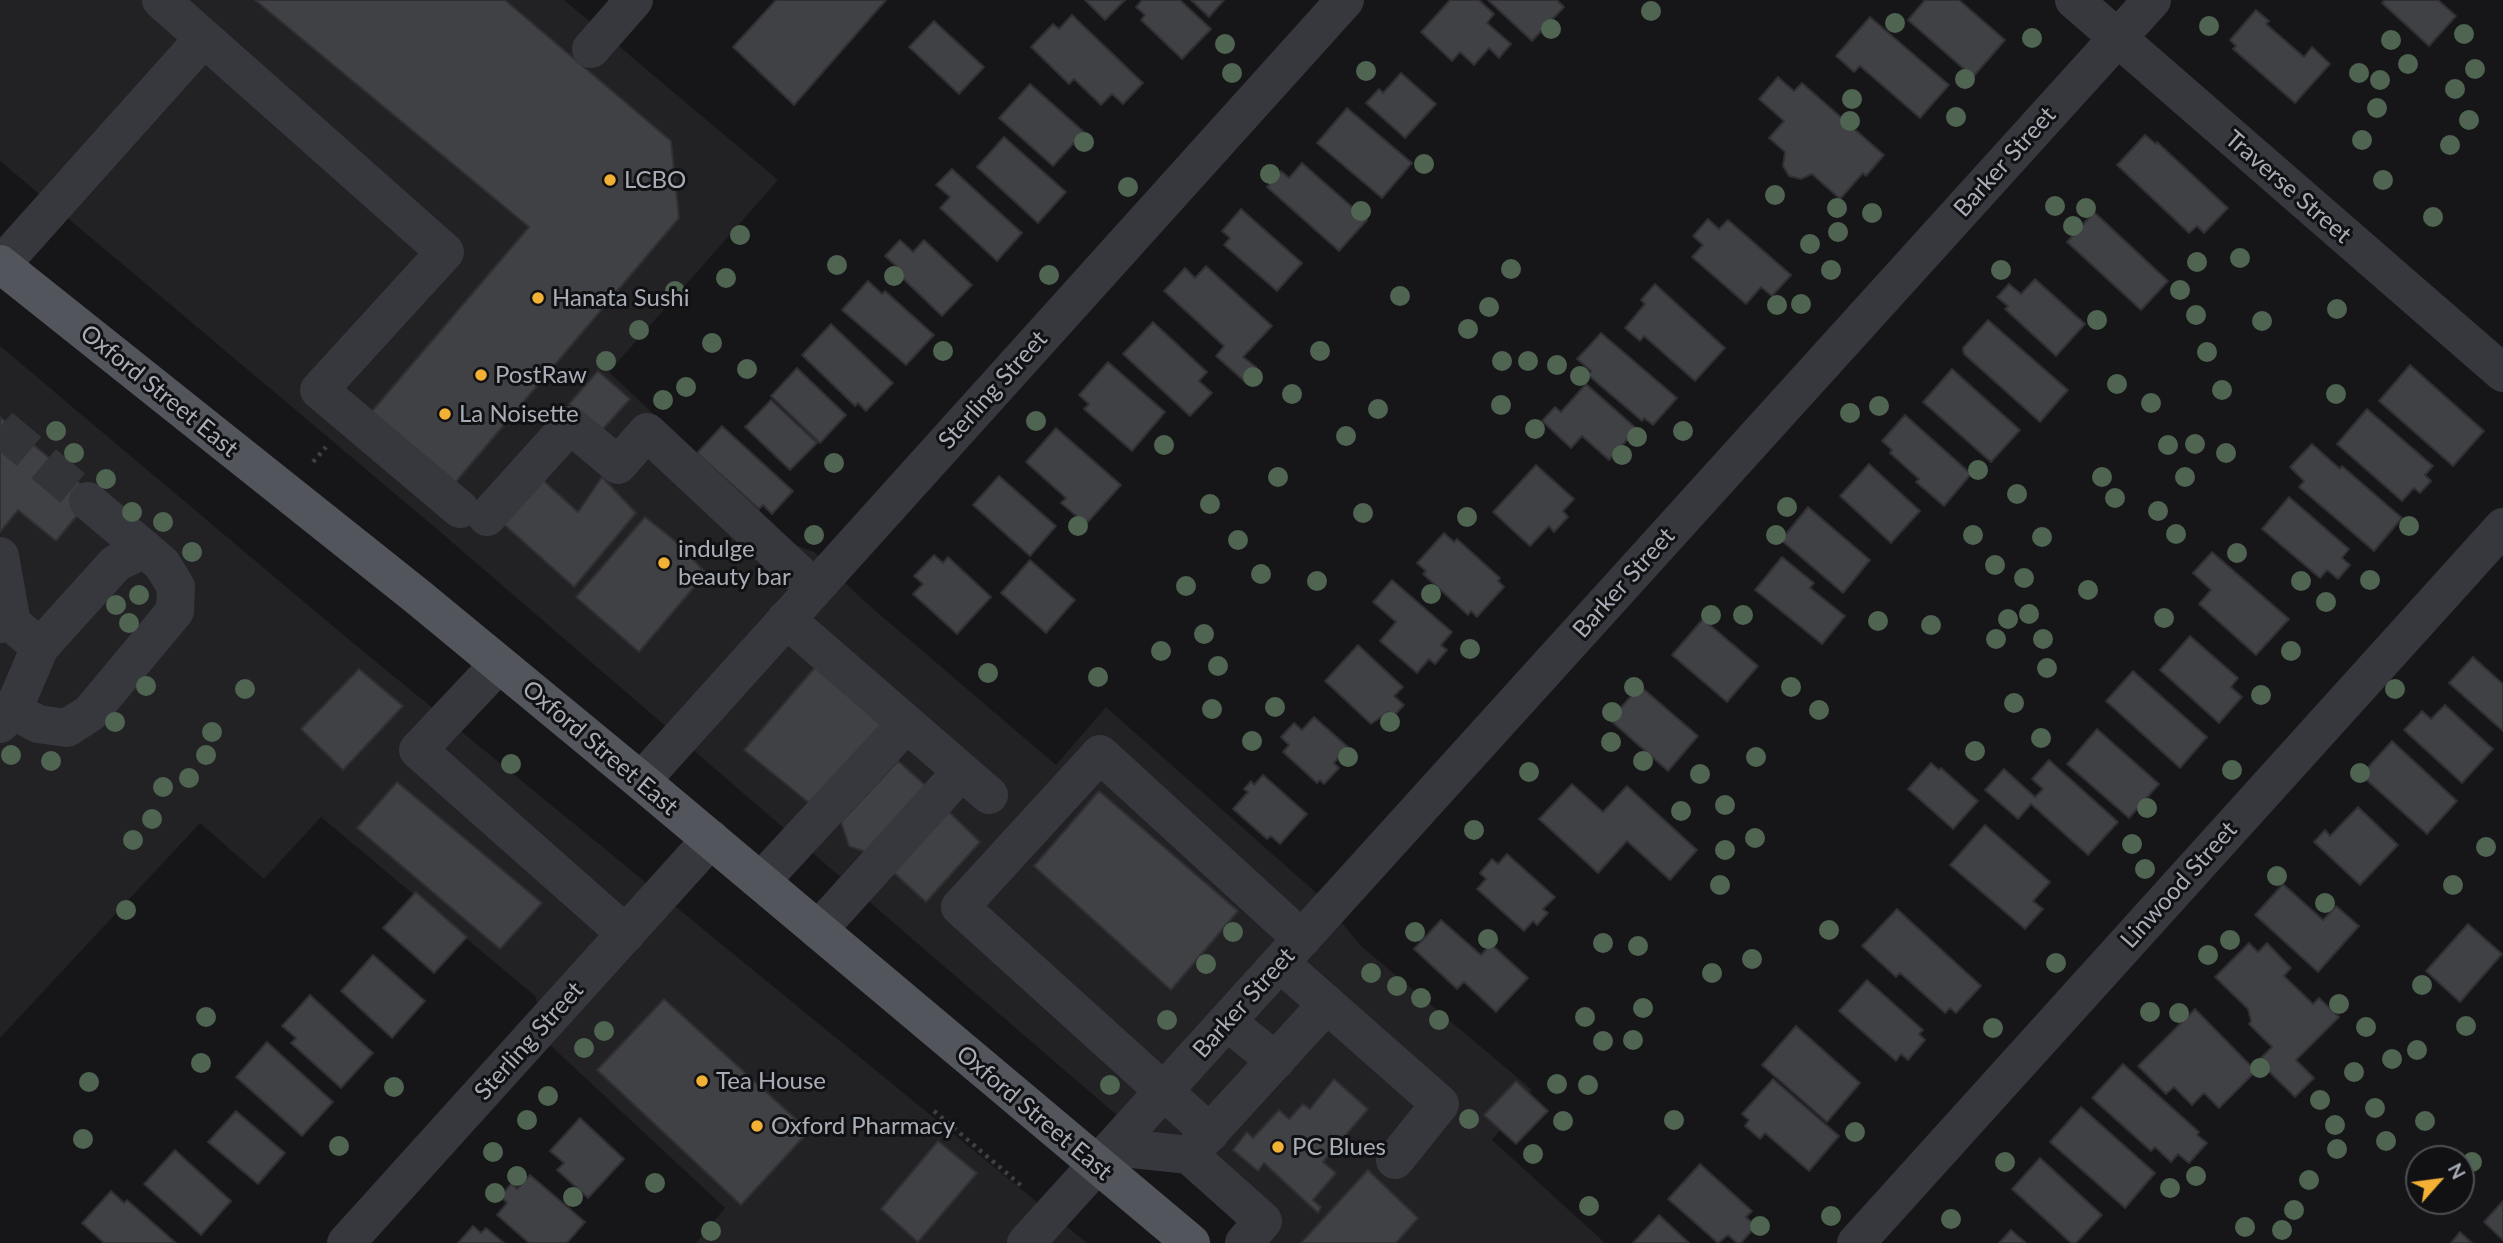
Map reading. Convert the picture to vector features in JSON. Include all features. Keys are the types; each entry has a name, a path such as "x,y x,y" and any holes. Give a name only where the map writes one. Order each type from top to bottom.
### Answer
{"main road":[{"name":"Oxford Street East","path":"1,265 499,664 818,930 1105,1156 1191,1243"}],"street":[{"path":"161,0 445,252 319,390 473,513 570,425 618,465 647,432 814,588"},
{"path":"590,49 634,0"},
{"name":"Sterling Street","path":"641,780 1345,0"},
{"name":"Traverse Street","path":"2074,0 2503,373"},
{"name":"Barker Street","path":"1026,1243 2152,0"},
{"path":"1,265 204,38"},
{"path":"88,501 145,549 162,564 176,587 175,611 90,713 67,728 6,717 40,647 116,563 145,549"},
{"name":"Linwood Street","path":"1856,1243 2503,527"},
{"path":"0,556 4,620 40,647"},
{"path":"786,619 975,784 818,930"},
{"path":"499,664 418,750 626,934"},
{"path":"761,881 906,723"},
{"path":"1244,1243 1263,1221 1200,1144 1163,1092 960,907 1100,754 1291,951 1327,1004 1440,1104 1395,1160"},
{"name":"Sterling Street","path":"346,1243 711,839"},
{"path":"1105,1156 1200,1144 1327,1004"},
{"path":"1227,1022 1276,1061"}],"path":[{"path":"288,493 351,417"},
{"path":"934,1111 1033,1196"}],"shaded area":[{"path":"0,0 564,0 778,180 609,372 790,543 814,552 863,600 1056,765 1106,707 1321,897 1360,945 1532,1090 1492,1140 1605,1243 1265,1243 438,530 0,161"},
{"path":"0,346 347,638 1087,1243 696,1243 725,1208 550,1045 535,996 321,817 264,879 200,823 0,1038"}],"building":[{"path":"255,0 505,0 671,141 679,218 454,484 367,417 529,227"},
{"path":"776,0 886,0 794,105 733,47"},
{"path":"1085,0 1125,0 1105,20"},
{"path":"1142,0 1180,0 1211,29 1182,59 1141,20 1145,15 1136,7"},
{"path":"1191,0 1224,0 1209,17"},
{"path":"1450,0 1479,0 1494,14 1487,23 1511,44 1499,58 1489,48 1474,65 1460,52 1452,61 1421,32"},
{"path":"1488,0 1557,0 1564,7 1532,41"},
{"path":"1925,0 1959,0 2005,40 1973,77 1908,20"},
{"path":"2385,0 2438,0 2456,16 2429,46 2382,3"},
{"path":"2256,10 2269,21 2266,24 2304,57 2312,47 2330,64 2295,103 2233,49 2236,46 2230,40"},
{"path":"1072,15 1143,83 1123,104 1112,94 1101,105 1074,79 1069,84 1031,47 1053,24 1059,29"},
{"path":"1870,17 1949,85 1920,118 1860,66 1854,72 1836,56"},
{"path":"934,21 984,67 959,94 909,47"},
{"path":"1401,73 1436,104 1405,138 1366,103 1379,89 1383,93"},
{"path":"1778,77 1794,91 1802,83 1884,155 1866,176 1863,173 1840,199 1812,174 1801,179 1789,176 1783,166 1785,152 1769,138 1784,121 1759,99"},
{"path":"1030,84 1084,132 1053,166 999,118"},
{"path":"1347,108 1412,163 1382,198 1317,143"},
{"path":"2145,135 2156,144 2157,142 2228,208 2204,233 2197,226 2189,233 2117,165"},
{"path":"1004,137 1066,192 1038,223 977,167"},
{"path":"1302,163 1367,220 1339,251 1267,187 1281,171 1289,178"},
{"path":"952,169 1022,233 997,261 940,208 950,197 936,185"},
{"path":"1241,209 1302,263 1277,291 1224,245 1230,238 1222,231"},
{"path":"2094,212 2168,281 2141,310 2067,242"},
{"path":"1708,219 1719,229 1728,220 1791,275 1772,296 1761,287 1746,304 1692,257 1703,245 1693,236"},
{"path":"900,240 913,252 924,240 972,285 942,316 894,270 897,267 885,256"},
{"path":"1206,266 1272,326 1243,357 1256,367 1244,381 1216,356 1224,346 1164,291 1185,268 1195,278"},
{"path":"2035,279 2085,324 2056,356 2005,309 2008,306 1997,297 2009,284 2021,294"},
{"path":"868,281 882,294 885,291 934,335 906,365 842,310"},
{"path":"1655,284 1725,348 1695,381 1644,336 1640,341 1625,328 1645,304 1641,300"},
{"path":"1988,320 2068,390 2040,422 1964,354 1963,348"},
{"path":"1153,322 1207,372 1199,381 1212,393 1190,416 1123,354"},
{"path":"831,324 893,383 866,411 858,403 855,406 802,355"},
{"path":"1601,333 1677,398 1653,425 1644,418 1642,421 1588,375 1591,371 1577,359"},
{"path":"1108,362 1165,412 1132,451 1084,409 1089,404 1079,395"},
{"path":"2410,365 2484,431 2453,466 2379,401"},
{"path":"797,368 846,415 820,443 771,396"},
{"path":"1952,369 2020,430 1991,462 1923,402"},
{"path":"598,371 630,399 601,431 569,404"},
{"path":"1586,384 1637,429 1609,460 1582,436 1571,448 1542,421 1555,407 1561,412"},
{"path":"771,400 817,443 790,470 745,427"},
{"path":"2367,409 2433,466 2425,475 2431,481 2420,493 2414,488 2402,501 2337,444"},
{"path":"1905,415 1971,474 1944,506 1916,482 1919,479 1890,453 1892,450 1882,441"},
{"path":"0,417 94,495 56,541 18,510 0,532"},
{"path":"722,426 793,491 772,514 763,505 759,509 697,453"},
{"path":"1056,428 1121,485 1086,524 1061,503 1066,498 1026,462"},
{"path":"2312,444 2402,518 2374,551 2299,487 2304,481 2290,467"},
{"path":"1869,464 1920,511 1891,543 1840,496"},
{"path":"1536,465 1574,499 1563,511 1568,517 1554,532 1549,526 1530,546 1493,512"},
{"path":"535,473 578,512 602,477 636,513 574,587 498,519"},
{"path":"999,476 1056,526 1030,556 973,505"},
{"path":"2289,497 2349,549 2342,558 2350,565 2338,579 2327,570 2320,578 2262,529"},
{"path":"1808,507 1870,560 1843,593 1781,540"},
{"path":"645,517 674,540 706,573 639,652 576,597"},
{"path":"1444,533 1454,542 1457,539 1500,578 1498,581 1504,587 1477,617 1471,611 1468,615 1423,574 1426,571 1417,563"},
{"path":"2212,552 2289,619 2256,655 2199,604 2211,590 2193,573"},
{"path":"934,555 943,563 948,557 991,597 957,634 913,594 923,584 914,576"},
{"path":"1782,557 1814,583 1810,588 1845,616 1822,644 1755,590"},
{"path":"1030,560 1075,600 1046,633 1001,593"},
{"path":"1392,580 1452,632 1441,645 1447,650 1435,664 1429,659 1417,673 1380,641 1396,622 1373,602"},
{"path":"1703,619 1758,666 1727,702 1672,655"},
{"path":"2190,636 2238,678 2231,687 2242,697 2219,723 2160,670"},
{"path":"1358,645 1403,687 1394,696 1404,705 1393,717 1388,712 1371,724 1325,681"},
{"path":"2473,657 2503,684 2503,731 2449,683"},
{"path":"823,658 889,724 813,806 744,750"},
{"path":"359,669 403,706 343,770 301,729"},
{"path":"2133,671 2207,737 2180,768 2106,701"},
{"path":"1640,686 1698,736 1668,771 1610,720"},
{"path":"2445,705 2493,749 2462,783 2404,730 2422,711 2431,719"},
{"path":"1314,717 1348,747 1334,763 1339,768 1324,784 1320,780 1317,783 1283,752 1289,745 1281,737 1294,723 1302,730"},
{"path":"2097,729 2159,784 2129,818 2067,764"},
{"path":"2392,741 2457,801 2427,834 2361,775"},
{"path":"2049,760 2118,822 2088,855 2031,804 2018,819 1985,790 2004,769 2035,797 2043,789 2032,779"},
{"path":"898,761 925,785 874,855 849,846 841,822"},
{"path":"1931,763 1939,770 1941,768 1978,801 1953,829 1908,789"},
{"path":"1263,775 1307,814 1280,844 1271,836 1267,839 1233,809 1248,792 1244,789 1251,781 1254,785"},
{"path":"397,782 542,903 500,949 357,828"},
{"path":"1572,784 1603,812 1627,786 1697,850 1670,880 1627,841 1598,873 1539,819"},
{"path":"1099,791 1238,911 1171,990 1034,866"},
{"path":"2358,807 2398,845 2360,885 2314,842 2325,830 2330,836"},
{"path":"946,809 980,842 926,902 892,871"},
{"path":"1985,825 2050,882 2033,901 2043,909 2025,929 1950,865"},
{"path":"1507,854 1555,897 1543,909 1548,913 1537,925 1533,921 1524,931 1477,889 1486,879 1480,873 1492,859 1498,864"},
{"path":"2283,884 2323,920 2336,906 2359,926 2318,972 2255,915"},
{"path":"416,892 467,937 434,973 383,928"},
{"path":"1897,909 1981,986 1956,1013 1950,1008 1945,1013 1900,973 1896,977 1862,946"},
{"path":"1441,920 1481,955 1491,944 1528,978 1496,1012 1464,982 1457,989 1414,949"},
{"path":"2468,924 2502,954 2460,1002 2426,971"},
{"path":"2249,943 2258,952 2267,943 2291,968 2284,976 2313,1004 2319,998 2339,1017 2296,1060 2314,1078 2295,1097 2258,1061 2272,1047 2249,1024 2251,1021 2248,1009 2215,977"},
{"path":"373,955 425,1001 392,1038 341,991"},
{"path":"1867,980 1923,1030 1919,1034 1925,1040 1908,1060 1901,1054 1896,1061 1839,1011"},
{"path":"310,995 373,1053 341,1088 291,1043 296,1038 282,1026"},
{"path":"664,999 809,1131 741,1205 597,1070"},
{"path":"2195,1009 2256,1071 2219,1108 2204,1093 2192,1105 2174,1087 2166,1094 2138,1066"},
{"path":"1796,1026 1860,1083 1827,1122 1762,1065"},
{"path":"267,1042 333,1102 302,1136 236,1077"},
{"path":"2123,1064 2199,1132 2197,1135 2207,1143 2189,1163 2178,1154 2171,1162 2155,1147 2151,1151 2092,1098"},
{"path":"1334,1079 1368,1109 1323,1162 1336,1173 1313,1200 1321,1207 1318,1213 1264,1163 1258,1171 1233,1150 1247,1132 1253,1138 1279,1110 1289,1119 1303,1104 1310,1109"},
{"path":"1773,1079 1839,1136 1809,1171 1765,1133 1760,1139 1745,1126 1749,1120 1742,1114"},
{"path":"1516,1081 1548,1111 1516,1144 1484,1115"},
{"path":"2081,1107 2155,1173 2125,1208 2050,1142"},
{"path":"236,1111 285,1153 258,1184 208,1142"},
{"path":"580,1118 624,1159 588,1198 557,1170 564,1163 550,1151"},
{"path":"938,1141 977,1173 918,1242 881,1209"},
{"path":"175,1150 231,1201 201,1235 144,1184"},
{"path":"2040,1158 2102,1215 2076,1243 2071,1243 2012,1189"},
{"path":"1700,1164 1752,1211 1746,1217 1756,1226 1741,1243 1728,1235 1718,1243 1668,1199"},
{"path":"1368,1170 1418,1218 1396,1243 1301,1243"},
{"path":"530,1175 585,1222 567,1243 529,1243 497,1215 507,1203 500,1196 512,1183 517,1189"},
{"path":"111,1191 124,1203 127,1200 176,1243 104,1243 82,1223"},
{"path":"2503,1201 2503,1240 2484,1222"},
{"path":"1659,1215 1689,1243 1633,1243"},
{"path":"473,1226 481,1233 486,1228 504,1243 458,1243"},
{"path":"2011,1230 2026,1243 1999,1243"},
{"path":"2460,1232 2472,1243 2451,1243"}],"tunnel":[{"path":"0,427 88,501"}],"place":[{"name":"LCBO","path":"610,180"},
{"name":"Hanata Sushi","path":"538,298"},
{"name":"PostRaw","path":"481,375"},
{"name":"La Noisette","path":"445,414"},
{"name":"indulge beauty bar","path":"664,563"},
{"name":"Tea House","path":"702,1081"},
{"name":"Oxford Pharmacy","path":"757,1126"},
{"name":"PC Blues","path":"1278,1147"}]}
